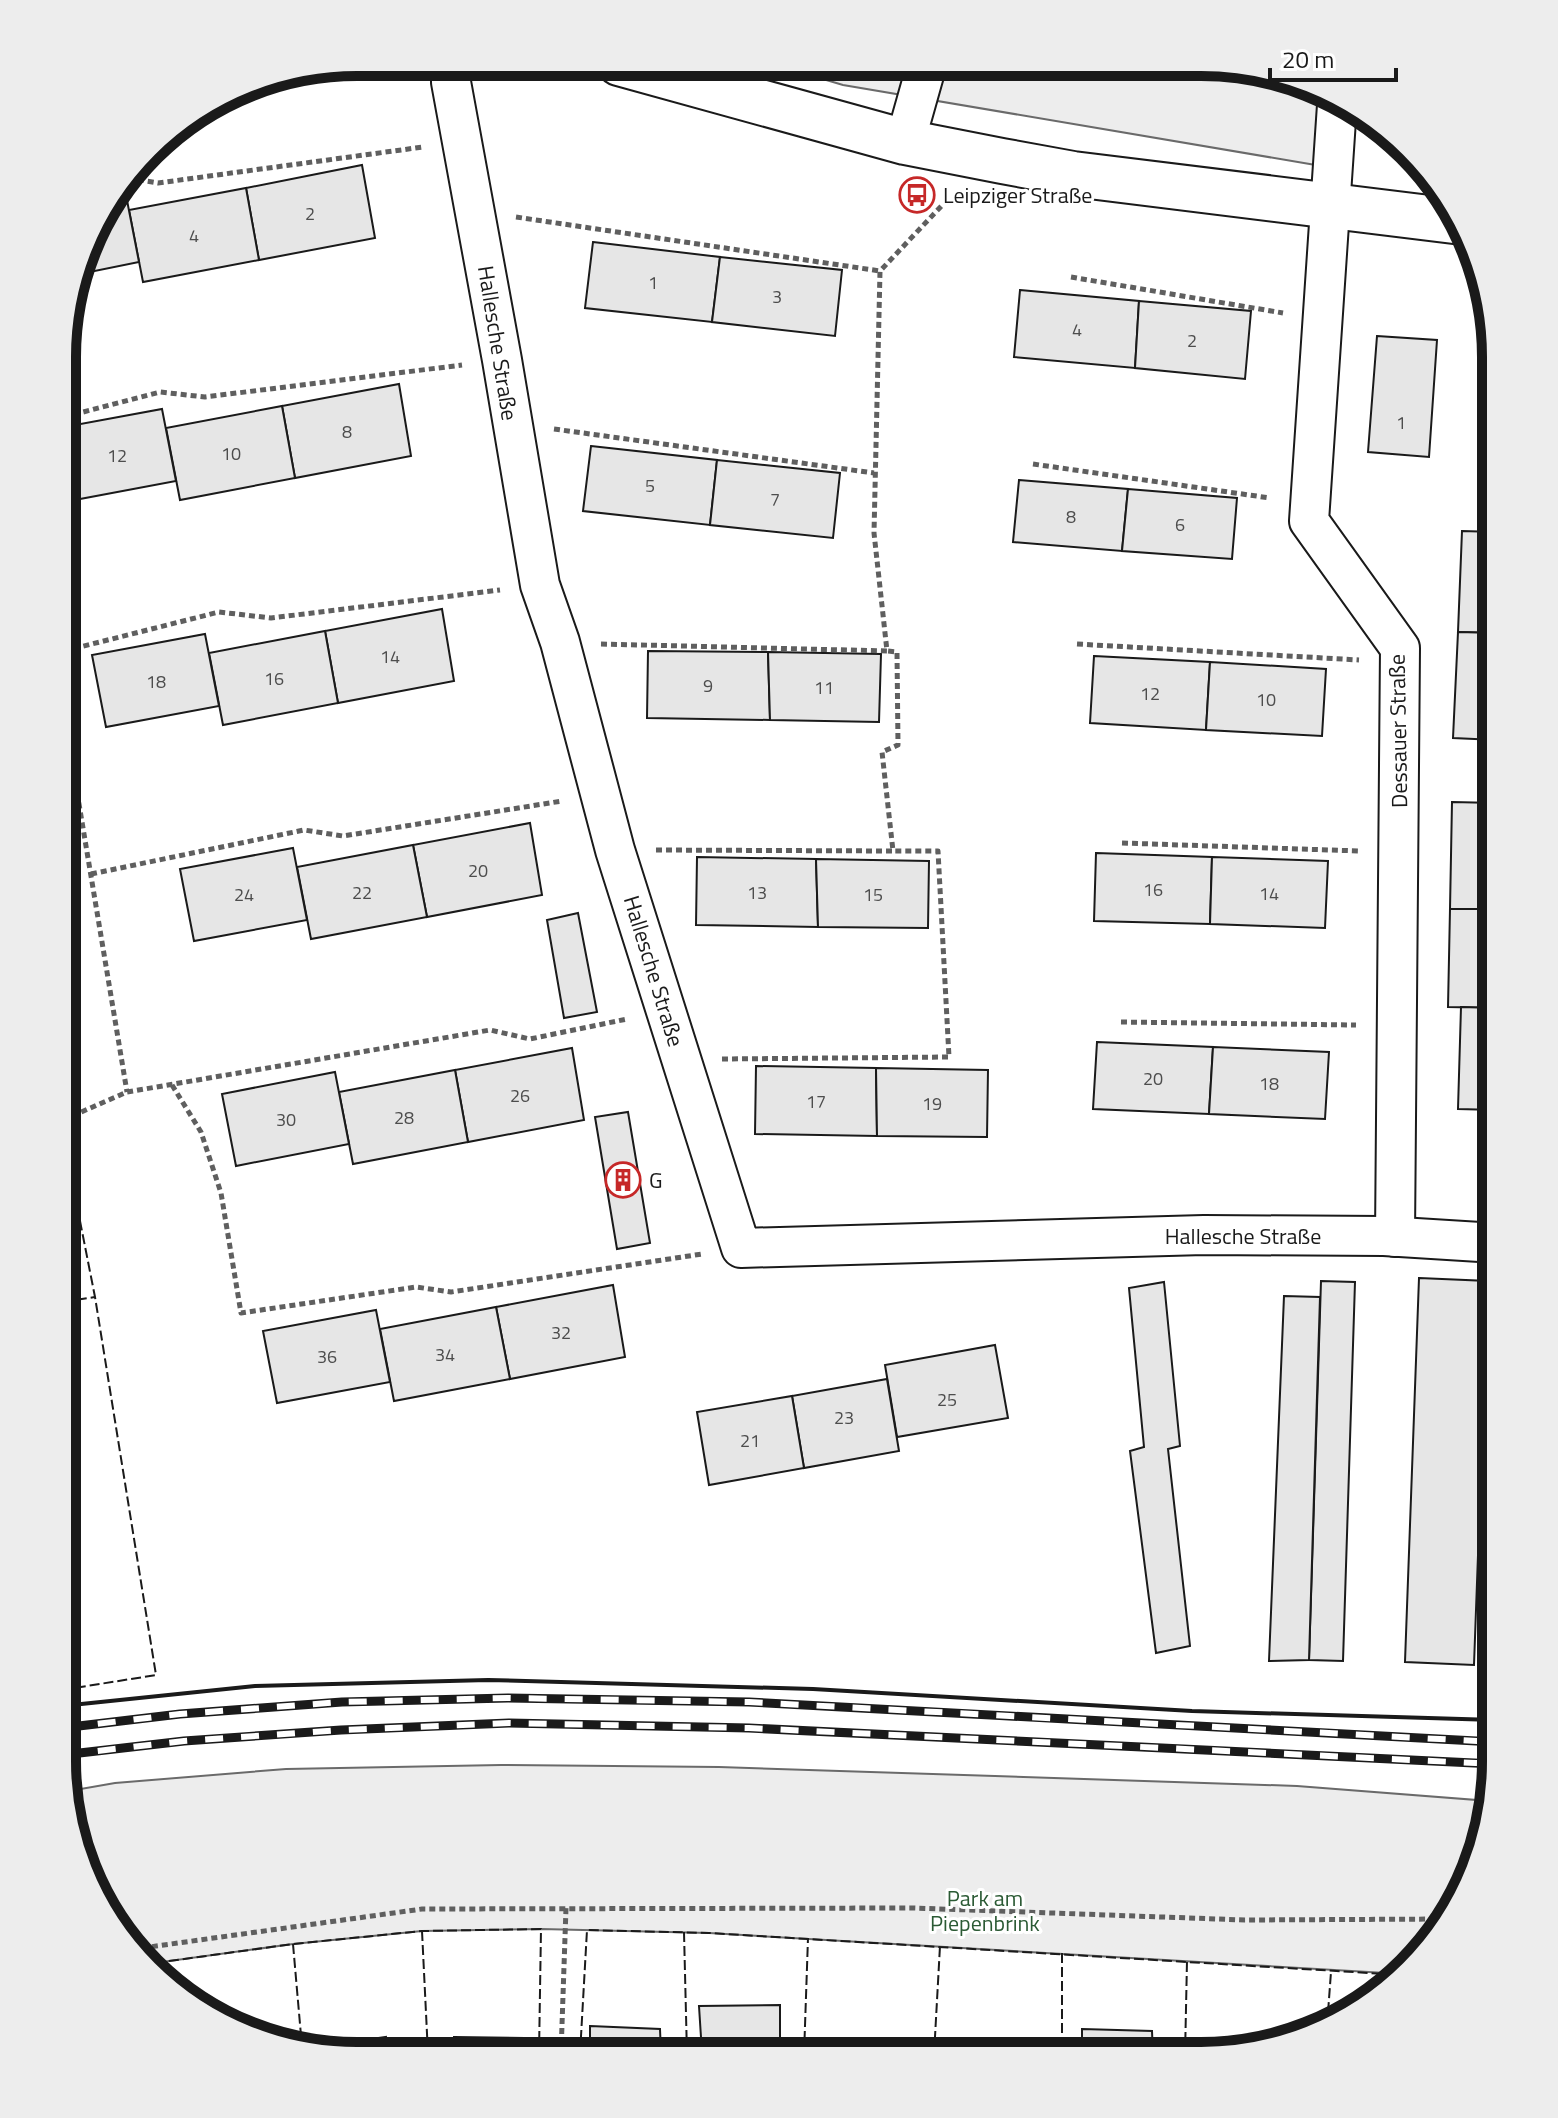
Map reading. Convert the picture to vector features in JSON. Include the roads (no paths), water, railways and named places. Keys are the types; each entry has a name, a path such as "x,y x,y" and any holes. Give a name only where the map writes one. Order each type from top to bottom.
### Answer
{"main road":[{"path":"668,77 905,142 1073,174 1446,220"}],"street":[{"path":"905,142 924,76"},
{"name":"Hallesche Straße","path":"451,77 540,585 560,642 615,850 741,1248 1169,1236 1390,1236 1481,1242"},
{"name":"Dessauer Straße","path":"1337,112 1309,521 1400,648 1397,1026 1390,1236"}],"railway":[{"path":"76,1726 180,1714 342,1702 508,1698 749,1702 1481,1741"},
{"path":"76,1753 184,1741 509,1723 749,1728 1481,1763"}],"place":[{"name":"Leipziger Straße","path":"917,195"},
{"name":"G","path":"623,1180"}],"park label":[{"name":"Park am Piepenbrink","path":"985,1910"}]}
